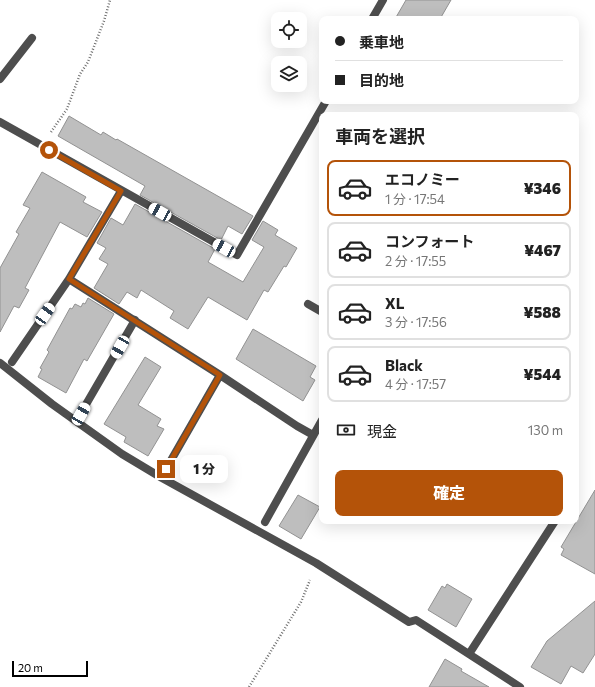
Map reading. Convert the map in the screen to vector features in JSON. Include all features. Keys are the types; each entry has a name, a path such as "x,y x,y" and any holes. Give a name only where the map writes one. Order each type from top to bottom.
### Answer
{"street":[{"path":"374,16 383,0"},
{"path":"0,79 32,38"},
{"path":"0,122 237,255 319,113"},
{"path":"12,362 69,279 121,191"},
{"path":"69,279 313,435"},
{"path":"308,304 319,310"},
{"path":"81,414 135,320"},
{"path":"0,363 52,404 122,454 162,478 316,563 409,622 416,620 520,687"},
{"path":"166,469 220,375"},
{"path":"265,522 319,425"},
{"path":"469,654 553,524"}],"path":[{"path":"41,145 67,110 80,74 88,62 99,35 110,0"},
{"path":"249,687 301,602 316,563"}],"building":[{"path":"406,0 451,0 442,16 397,16"},
{"path":"69,116 101,135 103,132 116,140 117,139 253,216 242,234 228,226 221,240 140,195 145,186 58,136"},
{"path":"42,172 86,197 83,202 102,212 87,237 60,222 25,288 29,290 19,308 14,306 0,332 0,268 19,234 16,232 30,208 23,205"},
{"path":"135,204 215,249 208,262 243,282 264,247 252,240 263,221 278,230 275,235 297,248 286,267 284,266 268,292 264,290 247,320 208,297 188,329 170,318 174,311 141,290 137,298 127,292 119,304 94,288 108,264 99,259 106,248 97,243 111,218 123,225"},
{"path":"88,298 114,314 87,361 84,359 66,393 38,377 42,369 40,368 49,352 47,350 70,308 72,309 75,304 81,307 83,303 85,304"},
{"path":"253,329 316,366 310,377 315,380 303,401 236,359"},
{"path":"145,357 161,367 138,405 161,419 157,426 164,429 148,456 124,442 126,437 104,424"},
{"path":"595,490 595,574 561,555 564,549 561,547 575,524 579,524 579,517"},
{"path":"298,495 319,506 301,539 279,526"},
{"path":"447,584 472,599 456,627 428,610 442,586 445,588"},
{"path":"595,601 595,654 583,673 571,666 561,684 531,667 547,641"},
{"path":"445,659 462,669 461,671 489,687 429,687"}],"route":[{"path":"49,150 121,191 69,279 220,375 166,469"}]}
